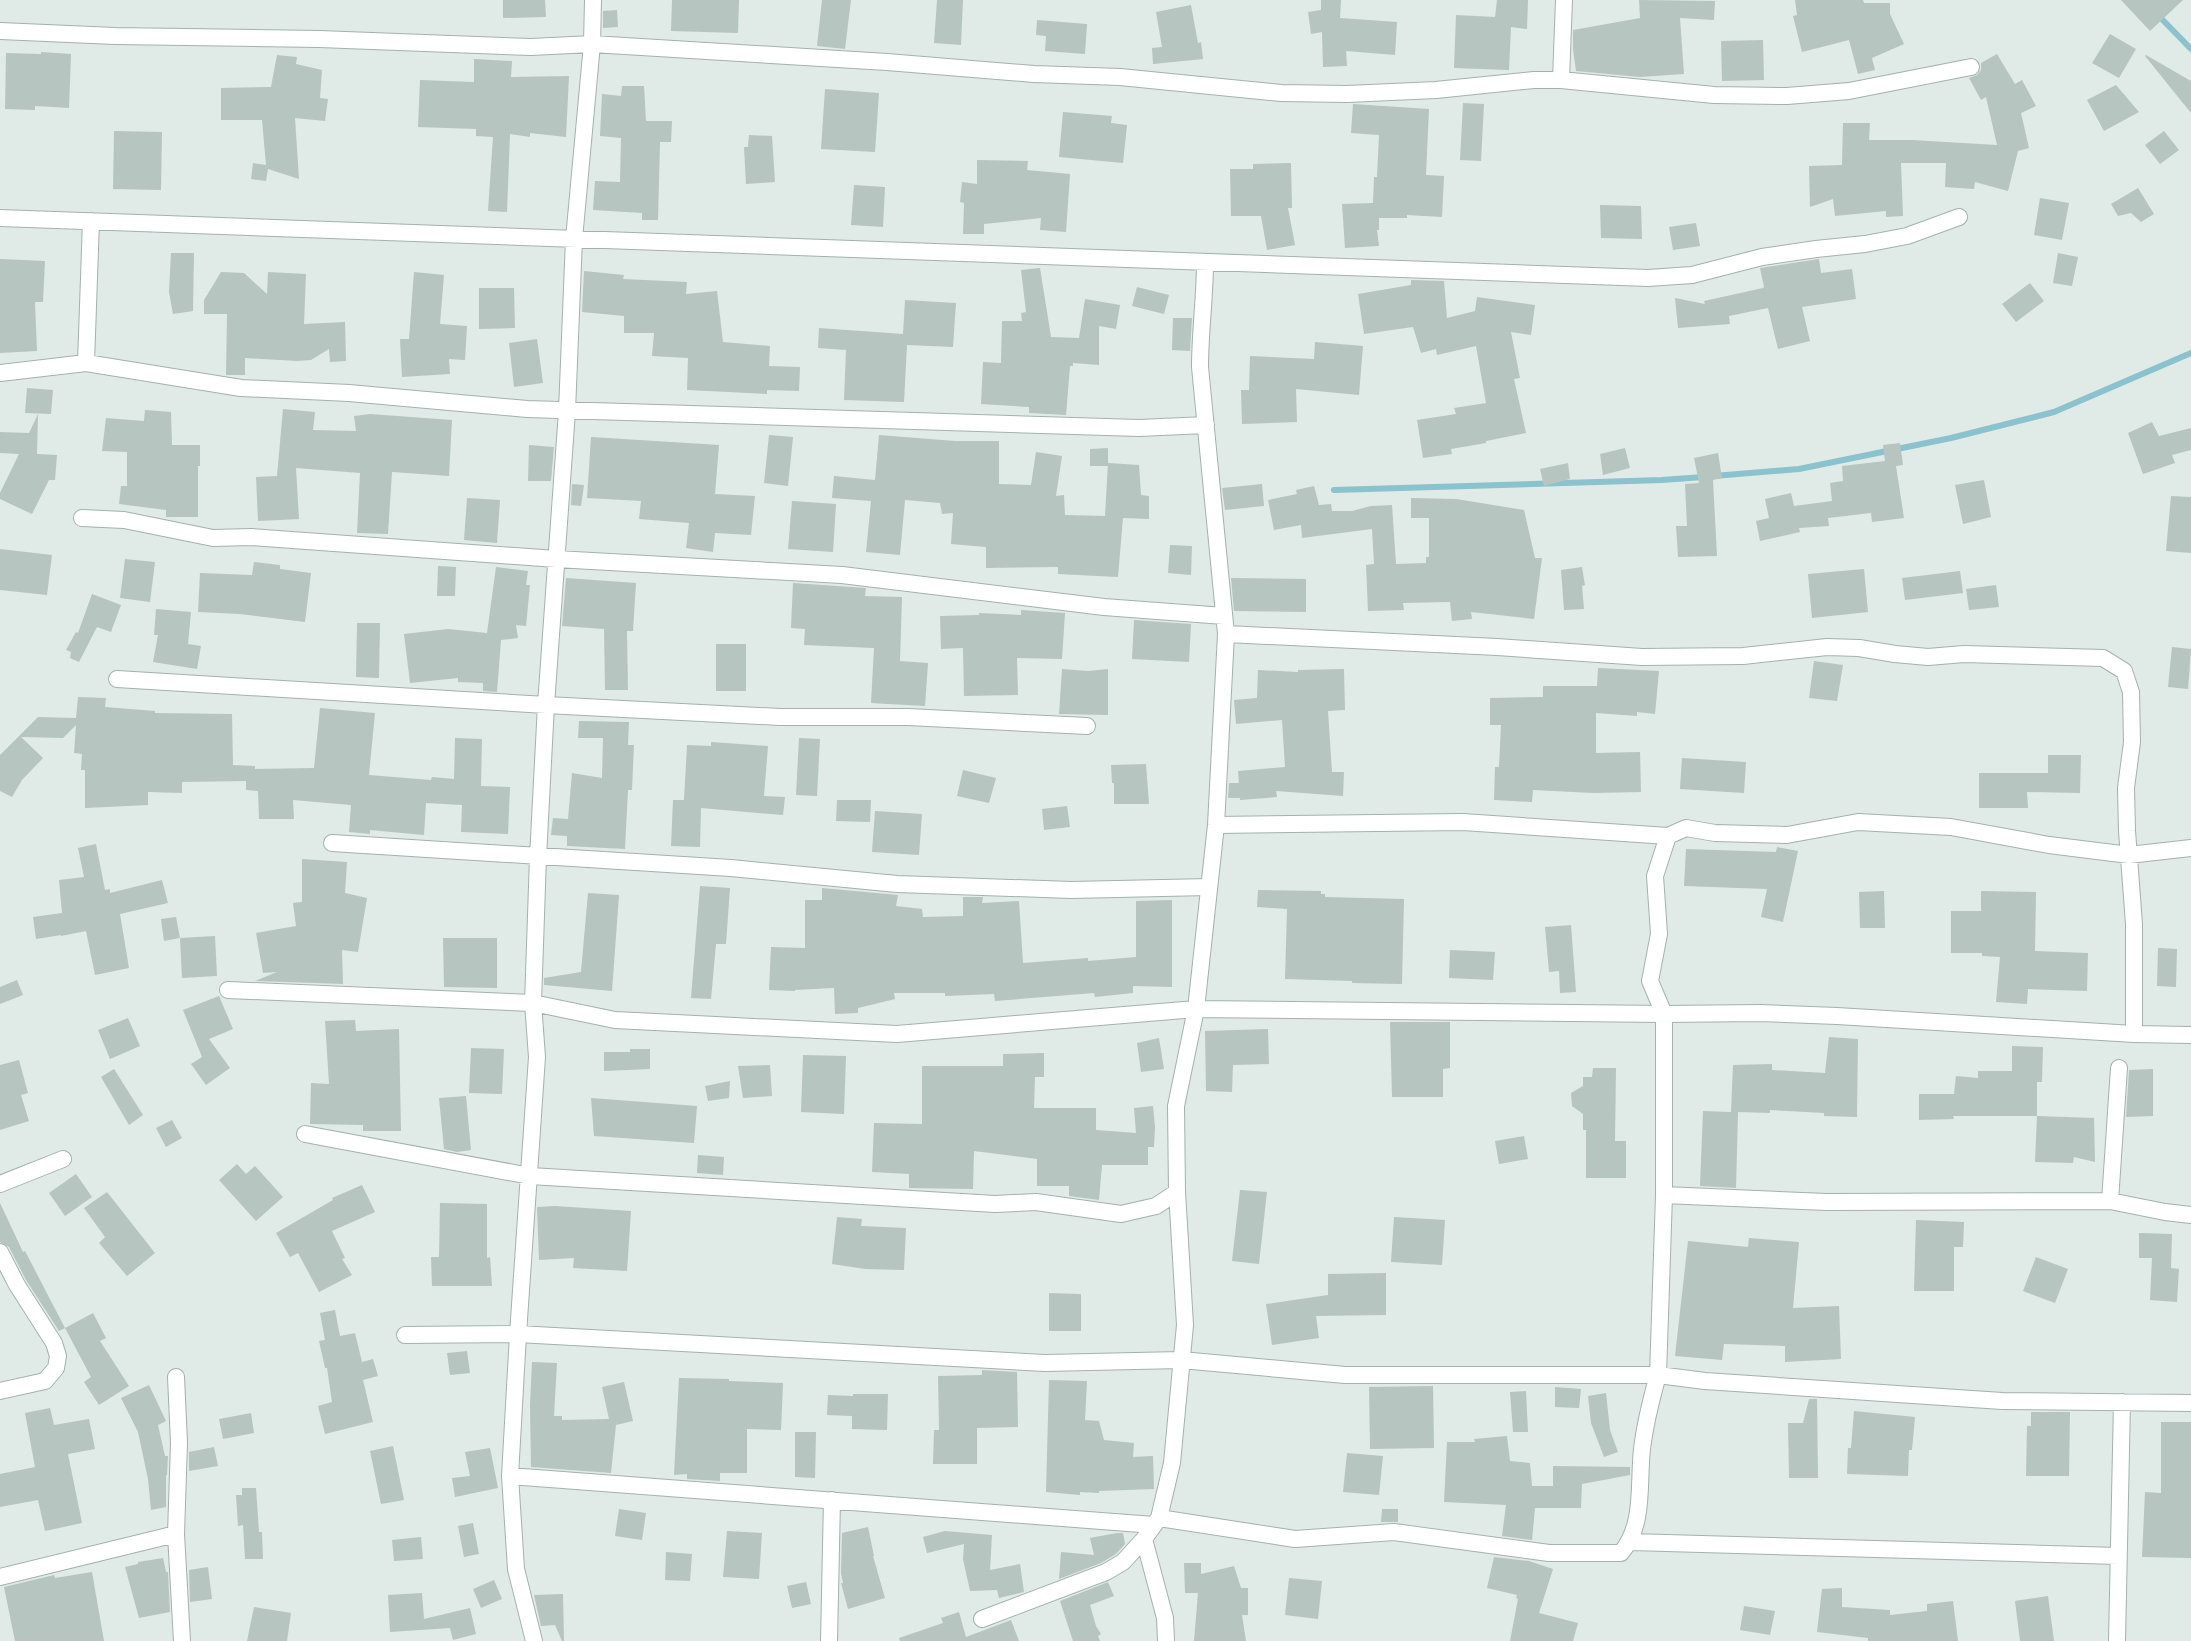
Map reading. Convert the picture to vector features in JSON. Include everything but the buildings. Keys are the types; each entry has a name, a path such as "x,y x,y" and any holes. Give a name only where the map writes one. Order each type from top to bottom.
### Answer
{"street":[{"path":"534,1641 516,1569 510,1476 517,1334 537,1057 533,1003 546,705 568,411 574,239 592,44 593,0"},
{"path":"1561,80 1564,0"},
{"path":"0,31 531,47 592,44 1034,74 1121,77 1281,93 1360,93 1561,80 1714,95 1787,96 1849,91 1971,67"},
{"path":"0,218 1648,278 1692,275 1762,257 1907,236 1959,217"},
{"path":"86,363 91,221"},
{"path":"982,1619 1106,1572 1123,1562 1156,1521 1172,1463 1185,1325 1177,1192 1176,1106 1196,1009 1216,825 1226,634 1200,367 1205,262"},
{"path":"0,373 86,363 241,388 349,393 568,411 1139,428 1206,425"},
{"path":"82,518 124,520 213,538 251,537 556,559 842,575 1104,607 1224,616"},
{"path":"1226,634 1642,657 1743,656 1827,646 1928,657 1978,654 2102,658 2124,671 2131,692 2132,742 2126,788 2134,924 2134,1034"},
{"path":"117,679 780,717 908,717 1087,726"},
{"path":"1216,825 1462,822 1668,836 1686,828 1715,833 1787,835 1858,822 1951,827 2049,845 2129,855 2191,848"},
{"path":"510,1476 1156,1521 1295,1539 1394,1532 1549,1553 1621,1553 1631,1542 1639,1508 1642,1451 1658,1375 1664,1195 1664,1014 1650,981 1659,934 1655,876 1668,836"},
{"path":"332,843 731,868 897,884 1071,890 1209,887"},
{"path":"228,990 533,1003 615,1020 897,1034 1196,1009 1761,1013 2191,1035"},
{"path":"2110,1202 2119,1068"},
{"path":"305,1134 530,1176 995,1204 1035,1202 1121,1214 1156,1206 1177,1192"},
{"path":"0,1184 63,1159"},
{"path":"1664,1195 1827,1202 2110,1202 2191,1215"},
{"path":"0,1252 17,1285 54,1343 58,1356 56,1368 45,1381 0,1391"},
{"path":"405,1335 517,1334 1045,1363 1181,1360 1345,1375 1658,1375 1705,1381 2002,1401 2191,1403"},
{"path":"176,1377 176,1534 183,1641"},
{"path":"2117,1641 2122,1402"},
{"path":"829,1641 832,1500"},
{"path":"0,1577 176,1534"},
{"path":"1144,1539 1165,1618 1166,1641"},
{"path":"1631,1542 2118,1556"}],"waterway":[{"path":"2157,14 2191,49"},
{"path":"1714,476 1799,469 1951,438 2054,412 2191,353"},
{"path":"1334,490 1703,477"}]}
